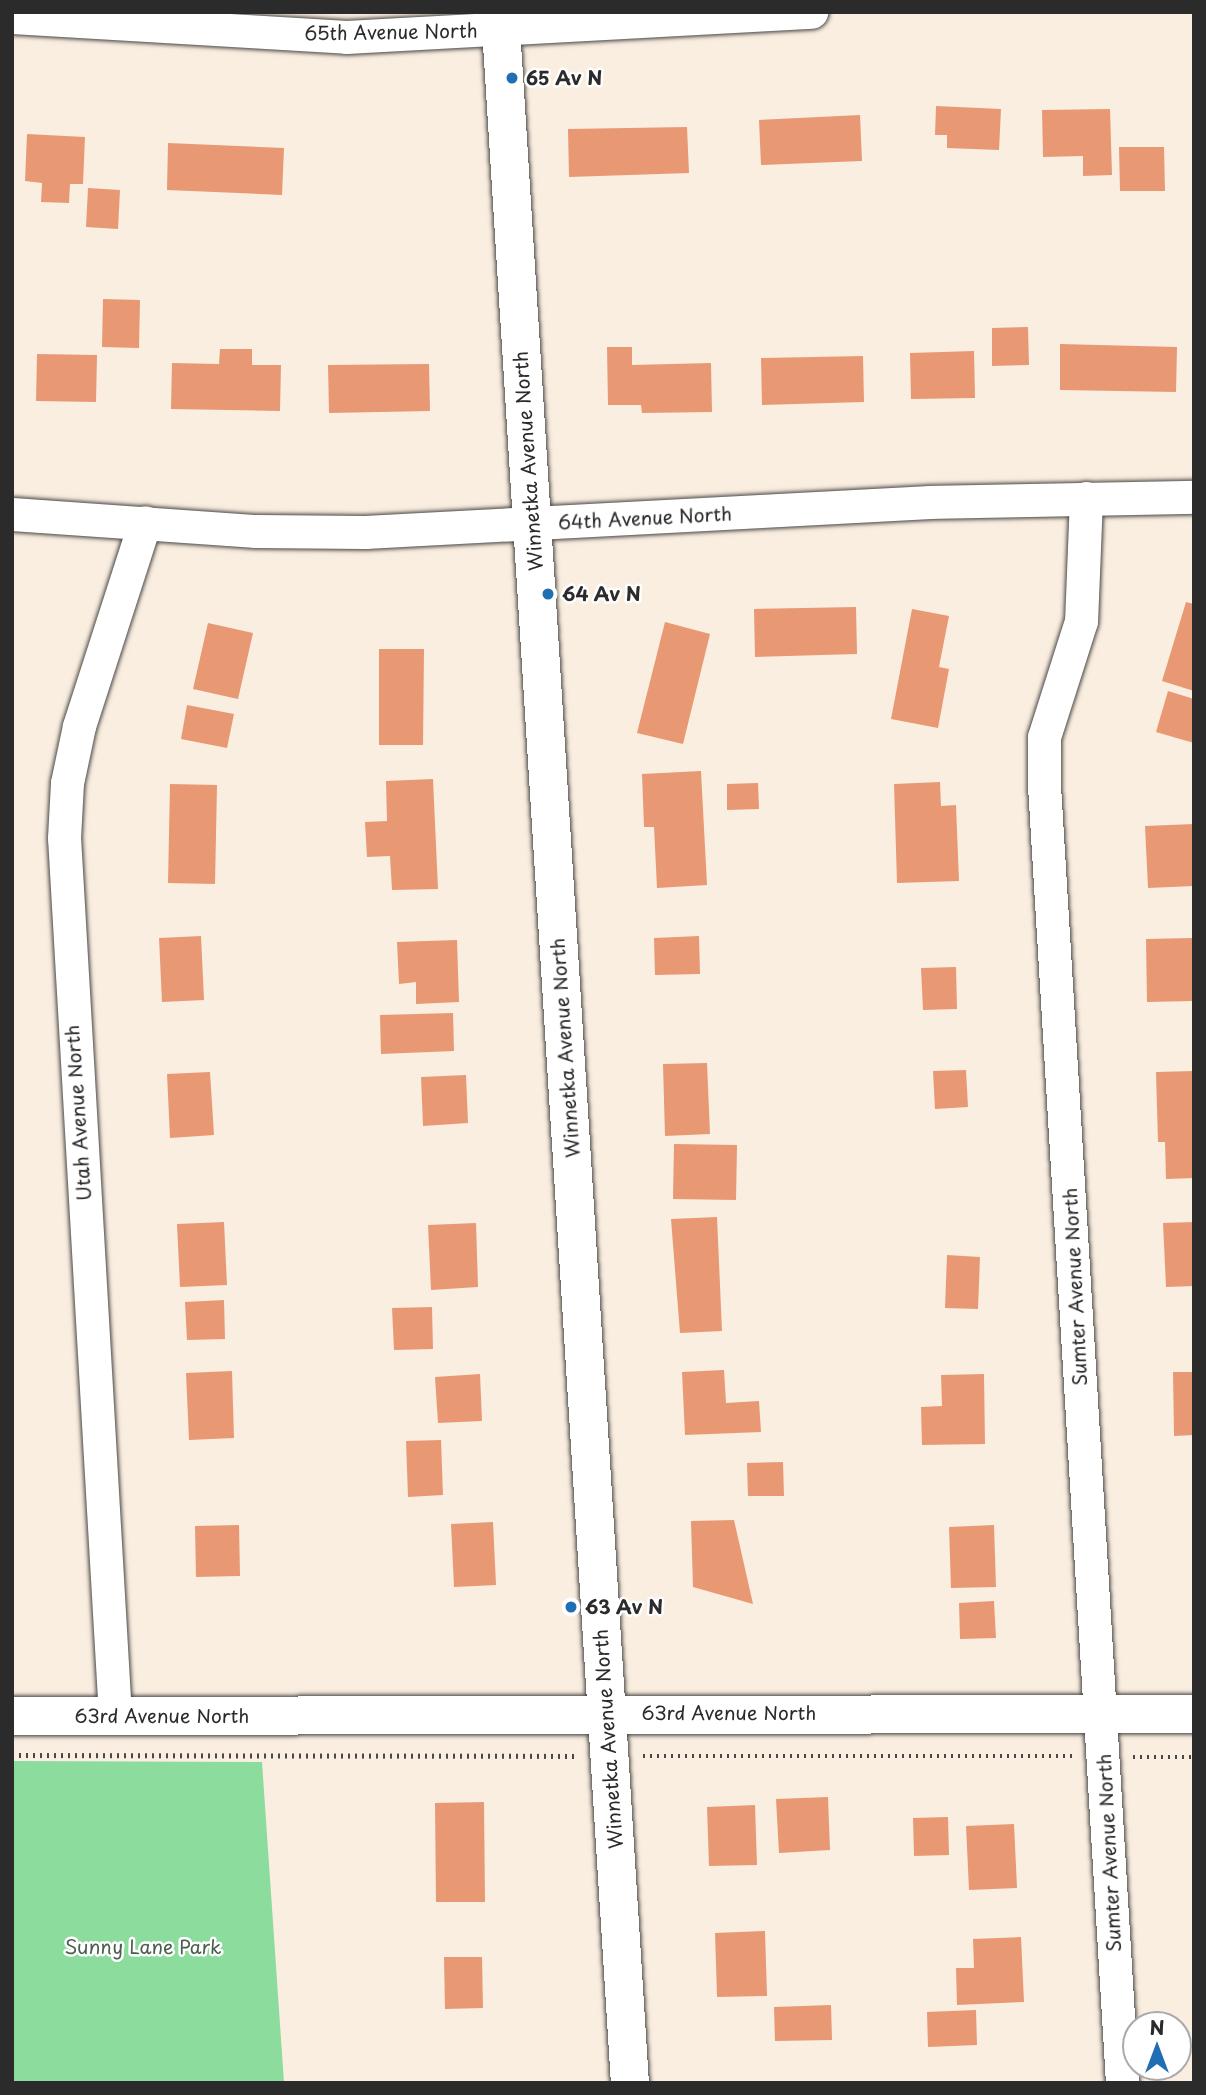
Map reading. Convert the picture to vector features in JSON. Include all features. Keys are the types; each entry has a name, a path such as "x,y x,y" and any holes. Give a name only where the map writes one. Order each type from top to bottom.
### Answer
{"street":[{"name":"65th Avenue North","path":"12,17 346,37 500,21 811,12"},
{"name":"Winnetka Avenue North","path":"500,21 630,2083"},
{"name":"64th Avenue North","path":"12,514 338,532 532,525 930,502 1194,497"},
{"name":"Sumter Avenue North","path":"1086,498 1082,621 1044,737 1044,785 1122,2083"},
{"name":"Utah Avenue North","path":"115,1716 64,838 67,783 79,726 145,522"},
{"name":"63rd Avenue North","path":"12,1716 1194,1714"}],"green space":[{"name":"Sunny Lane Park","path":"12,1761 262,1762 284,2083 12,2083"}],"building":[{"path":"936,106 1001,109 999,150 947,148 947,135 935,135"},
{"path":"1110,109 1112,175 1083,176 1083,156 1043,157 1042,110"},
{"path":"860,115 862,161 761,165 759,120"},
{"path":"687,127 689,173 569,177 568,129"},
{"path":"27,134 85,137 83,184 70,184 69,203 41,202 42,183 25,181"},
{"path":"168,143 284,148 282,195 167,190"},
{"path":"1119,147 1164,147 1165,191 1120,191"},
{"path":"88,188 120,190 118,229 86,227"},
{"path":"103,299 140,300 139,348 102,347"},
{"path":"1028,327 1029,365 992,366 992,328"},
{"path":"1060,344 1177,347 1176,392 1060,390"},
{"path":"607,347 632,347 632,365 711,363 712,412 642,413 641,405 608,405"},
{"path":"220,349 252,349 252,365 281,365 280,411 171,409 172,363 219,364"},
{"path":"974,351 975,398 911,399 910,353"},
{"path":"37,354 97,355 96,402 36,401"},
{"path":"863,356 864,402 762,405 761,358"},
{"path":"429,364 430,411 329,413 328,365"},
{"path":"1186,602 1194,604 1194,691 1162,681"},
{"path":"856,607 857,654 755,657 754,609"},
{"path":"912,609 949,616 939,667 949,669 938,728 891,719"},
{"path":"665,622 710,634 683,744 637,733"},
{"path":"208,623 253,633 238,699 193,689"},
{"path":"379,649 424,649 423,745 379,745"},
{"path":"1168,691 1194,699 1194,743 1156,732"},
{"path":"187,705 234,714 227,748 181,739"},
{"path":"701,771 707,885 657,888 654,827 644,827 642,774"},
{"path":"433,779 438,889 392,890 390,856 367,857 365,822 387,821 386,781"},
{"path":"940,782 941,806 956,805 959,881 897,883 894,784"},
{"path":"758,783 759,809 727,810 727,784"},
{"path":"170,784 217,785 215,884 168,883"},
{"path":"1194,824 1194,886 1148,888 1145,826"},
{"path":"201,936 204,1000 162,1002 159,938"},
{"path":"699,936 700,974 655,975 654,938"},
{"path":"1192,938 1193,1001 1147,1002 1146,939"},
{"path":"457,940 459,1002 416,1004 416,982 399,984 397,942"},
{"path":"956,967 957,1009 923,1010 921,968"},
{"path":"453,1013 454,1051 381,1054 380,1015"},
{"path":"707,1063 710,1134 665,1136 663,1064"},
{"path":"966,1070 968,1107 935,1109 933,1071"},
{"path":"1194,1071 1194,1178 1166,1179 1165,1142 1158,1142 1156,1072"},
{"path":"210,1072 214,1135 170,1138 167,1074"},
{"path":"466,1075 468,1123 423,1126 421,1077"},
{"path":"674,1144 737,1145 736,1200 673,1199"},
{"path":"717,1217 722,1331 680,1333 671,1219"},
{"path":"224,1222 227,1285 180,1287 177,1224"},
{"path":"1194,1222 1194,1286 1166,1287 1163,1223"},
{"path":"476,1223 478,1287 431,1290 428,1225"},
{"path":"947,1255 980,1257 978,1309 945,1308"},
{"path":"224,1300 225,1339 187,1340 185,1302"},
{"path":"432,1307 433,1349 394,1350 392,1308"},
{"path":"724,1370 726,1403 759,1401 761,1432 685,1435 682,1372"},
{"path":"232,1371 234,1438 189,1440 186,1373"},
{"path":"1173,1372 1194,1372 1194,1435 1174,1436"},
{"path":"480,1374 482,1421 438,1423 435,1377"},
{"path":"984,1374 985,1444 922,1445 921,1407 942,1406 941,1375"},
{"path":"441,1440 443,1495 408,1497 406,1441"},
{"path":"783,1462 784,1496 748,1496 747,1463"},
{"path":"734,1520 753,1604 693,1587 691,1521"},
{"path":"493,1522 496,1585 454,1587 451,1524"},
{"path":"239,1525 240,1576 196,1577 195,1526"},
{"path":"994,1525 996,1587 951,1588 949,1527"},
{"path":"994,1601 996,1638 960,1639 959,1603"},
{"path":"828,1797 830,1850 779,1853 776,1799"},
{"path":"484,1802 485,1902 436,1902 435,1803"},
{"path":"755,1805 757,1865 709,1866 707,1807"},
{"path":"948,1817 949,1855 914,1856 913,1818"},
{"path":"1014,1824 1017,1888 969,1890 966,1826"},
{"path":"765,1931 767,1996 717,1997 715,1933"},
{"path":"1021,1937 1024,2002 957,2005 956,1968 974,1968 973,1939"},
{"path":"444,1957 482,1957 483,2008 445,2009"},
{"path":"831,2005 832,2040 775,2041 774,2007"},
{"path":"976,2010 977,2045 928,2047 927,2012"}],"place":[{"name":"65 Av N","path":"512,78"},
{"name":"64 Av N","path":"548,594"},
{"name":"63 Av N","path":"571,1607"}]}
